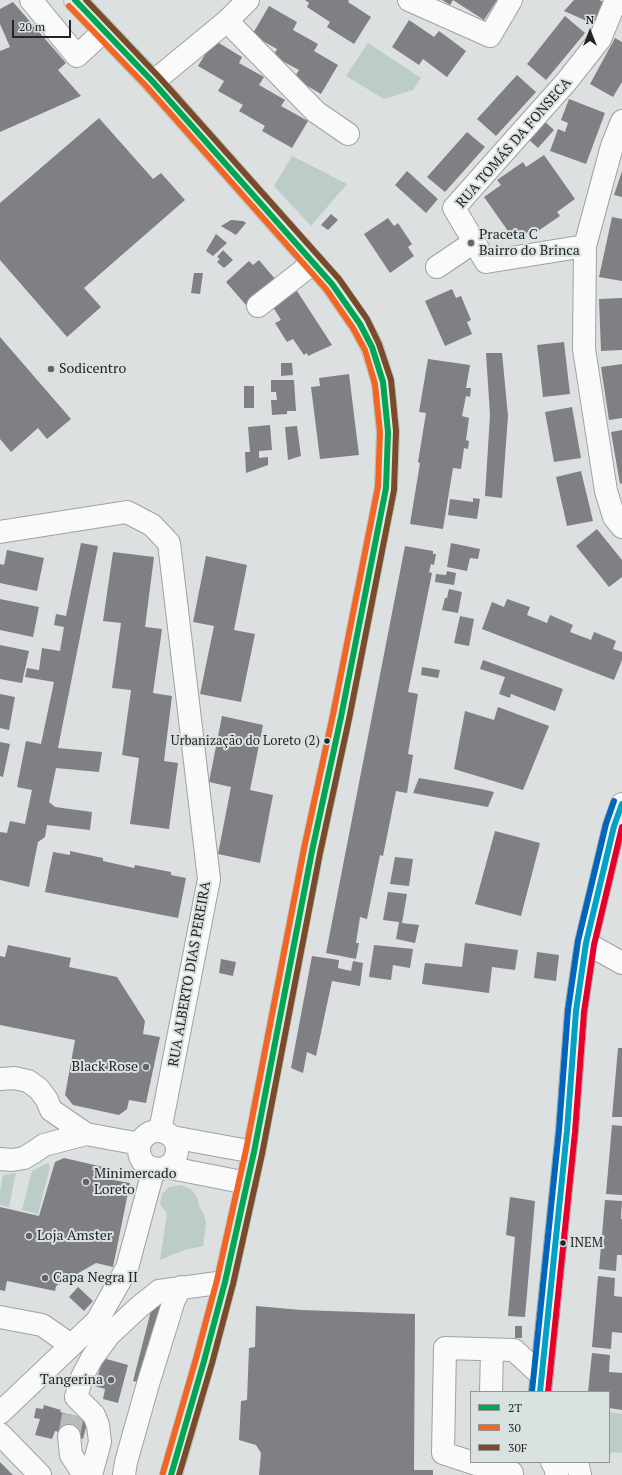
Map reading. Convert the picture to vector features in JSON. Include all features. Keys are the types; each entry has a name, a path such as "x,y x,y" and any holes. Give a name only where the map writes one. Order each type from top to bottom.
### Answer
{"main road":[{"path":"75,0 153,82 336,290 360,324 372,347 384,382 388,432 386,488 342,717 312,851 254,1152 225,1282 171,1475"}],"street":[{"path":"30,0 77,56 104,31"},
{"path":"409,0 490,36 511,0"},
{"name":"RUA TOMÁS DA FONSECA","path":"585,246 486,262 454,208 567,81 600,39 616,0"},
{"path":"153,82 236,8 316,112 348,134"},
{"path":"622,121 612,146 585,246 584,349 606,491 614,517 622,527"},
{"path":"437,267 474,242"},
{"path":"258,306 313,263"},
{"name":"RUA ALBERTO DIAS PEREIRA","path":"0,532 127,512 152,525 169,543 208,879 166,1134"},
{"path":"541,1384 567,1131 576,1011 586,943 614,826 622,804"},
{"path":"586,943 622,963"},
{"path":"0,1079 14,1078 28,1081 39,1089 47,1100 51,1110 86,1134 140,1144"},
{"path":"247,1183 160,1168 143,1162 139,1151 140,1144 142,1138 153,1131 254,1152"},
{"path":"0,1159 12,1160 24,1158 44,1145 86,1134"},
{"path":"0,1413 97,1321 127,1268 160,1168 175,1158 177,1147 166,1134"},
{"path":"84,1475 70,1455 73,1416 82,1377 92,1358 109,1335 139,1307 160,1291 225,1282"},
{"path":"124,1475 126,1462 148,1384 174,1300 181,1287"},
{"path":"0,1317 42,1325 71,1345"},
{"path":"470,1460 443,1453 445,1348 514,1350 541,1384"},
{"path":"491,1391 492,1350"},
{"path":"73,1416 94,1415 98,1426 100,1442 91,1475"},
{"path":"0,1434 40,1475"},
{"path":"553,1463 557,1475"},
{"path":"489,1465 500,1472 513,1470"}],"shaded area":[{"path":"368,43 421,78 413,90 384,99 346,76"},
{"path":"292,156 347,184 311,226 274,186"},
{"path":"48,1163 50,1167 38,1214 22,1210 32,1171"},
{"path":"16,1173 9,1207 0,1205 0,1191 3,1175"},
{"path":"181,1185 191,1189 197,1197 199,1206 204,1214 206,1224 203,1246 184,1250 160,1260 167,1213 160,1204 162,1194 169,1187"},
{"path":"610,1412 622,1414 622,1453 613,1452 610,1454"}],"building":[{"path":"305,0 349,0 348,2 371,17 354,44 327,27 330,22 307,7 309,3"},
{"path":"442,0 453,0 450,5"},
{"path":"453,0 497,0 484,20"},
{"path":"574,0 599,0 608,4 598,26 564,11"},
{"path":"13,2 66,63 58,70 81,96 0,132 0,51 10,47 0,24 0,9"},
{"path":"269,6 297,22 293,30 318,44 314,51 338,65 321,94 294,78 299,70 273,56 277,49 252,35"},
{"path":"565,16 585,33 546,80 527,64"},
{"path":"409,20 434,37 439,31 466,51 447,77 423,59 419,65 392,47"},
{"path":"615,38 622,42 622,82 613,97 590,84"},
{"path":"214,40 242,57 239,63 264,77 259,85 285,100 281,106 308,121 292,148 262,131 265,126 239,111 243,105 218,91 224,81 198,66"},
{"path":"517,75 536,92 496,136 477,119"},
{"path":"569,99 605,113 586,164 550,151 558,129 565,132 568,123 561,120"},
{"path":"99,118 153,179 161,173 185,200 84,288 101,307 67,337 0,260 0,203"},
{"path":"542,119 554,130 538,148 526,137"},
{"path":"467,132 485,147 445,192 427,177"},
{"path":"544,155 575,199 557,212 560,216 535,233 532,229 515,241 484,197 501,185 497,180 523,162 526,167"},
{"path":"407,171 438,199 426,213 395,185"},
{"path":"622,171 622,197 614,195"},
{"path":"331,214 338,220 328,230 321,225"},
{"path":"612,217 622,219 622,281 599,277"},
{"path":"388,218 394,226 398,223 412,244 408,247 414,256 390,273 364,234"},
{"path":"231,220 243,221 246,223 236,235 221,226"},
{"path":"216,234 227,243 213,256 206,251"},
{"path":"223,250 233,260 224,268 217,262 220,259 217,257"},
{"path":"259,260 275,279 246,305 226,282 249,261 253,265"},
{"path":"194,273 203,273 200,294 191,293"},
{"path":"452,289 456,298 461,296 471,320 467,322 472,334 445,346 425,301"},
{"path":"297,291 332,345 308,356 307,353 304,355 293,339 287,342 275,323 281,320 273,307"},
{"path":"622,298 622,350 601,351 599,299"},
{"path":"0,337 71,419 47,439 38,428 11,452 0,439"},
{"path":"564,342 570,394 543,397 537,345"},
{"path":"486,353 502,353 508,416 502,498 485,496 490,415"},
{"path":"428,359 470,365 466,388 471,388 470,397 466,396 462,416 469,418 466,440 469,441 468,449 464,448 461,469 453,468 443,529 410,524 426,413 419,412"},
{"path":"281,363 292,363 293,375 281,376"},
{"path":"622,364 622,418 609,420 601,367"},
{"path":"349,374 359,455 320,459 311,387 320,386 319,378"},
{"path":"271,380 294,380 296,411 287,411 287,414 272,415 271,400 277,400 276,392 271,392"},
{"path":"244,386 254,386 254,408 244,408"},
{"path":"572,407 581,458 554,462 545,412"},
{"path":"270,425 272,450 259,451 259,458 268,457 268,465 246,473 245,452 250,452 248,427"},
{"path":"297,426 301,456 288,460 285,427"},
{"path":"622,430 622,483 620,484 611,432"},
{"path":"581,471 593,521 567,526 556,477"},
{"path":"473,498 480,499 477,519 448,515 450,499 473,502"},
{"path":"597,529 622,560 622,577 609,587 576,546"},
{"path":"81,543 98,546 58,748 102,752 99,772 56,768 49,802 55,807 92,812 90,830 47,825 45,837 38,842 29,887 0,880 0,832 7,833 10,821 25,824 32,790 17,787 26,741 41,744 54,682 25,677 27,668 39,670 42,648 60,651 64,627 54,625 56,614 66,616"},
{"path":"451,543 480,549 478,559 470,558 467,571 447,567"},
{"path":"405,546 433,551 433,554 436,554 434,565 431,564 429,572 432,573 408,692 418,694 408,754 413,755 407,793 396,791 383,856 380,855 367,919 360,917 356,943 359,943 356,959 326,953"},
{"path":"7,550 44,558 37,591 0,583 0,564 4,565"},
{"path":"113,552 154,557 145,627 162,629 153,693 172,696 164,761 178,763 169,829 130,824 139,758 122,755 131,690 112,688 121,623 103,621"},
{"path":"206,556 247,565 234,630 255,634 241,702 200,694 214,626 193,622"},
{"path":"447,571 456,573 454,585 435,582 436,574 446,575"},
{"path":"449,589 462,592 458,613 442,610"},
{"path":"0,599 39,607 33,637 0,630"},
{"path":"507,599 530,607 527,615 547,623 550,615 573,625 570,632 591,640 594,632 616,641 613,649 622,652 622,660 614,680 482,629 492,602 504,607"},
{"path":"460,616 474,619 469,646 454,643"},
{"path":"0,645 29,651 22,683 0,679"},
{"path":"483,660 563,689 555,711 511,694 510,698 499,694 505,677 480,669"},
{"path":"422,667 440,670 438,678 421,675"},
{"path":"0,694 15,697 9,730 0,728"},
{"path":"498,707 549,726 523,790 454,769 465,711 494,720"},
{"path":"222,716 263,725 250,790 273,795 260,863 218,854 231,787 209,782"},
{"path":"0,742 10,744 3,777 0,776"},
{"path":"419,778 494,792 488,807 413,793"},
{"path":"495,831 540,843 521,916 475,904"},
{"path":"70,851 103,858 103,861 134,868 135,865 171,872 171,875 186,878 178,918 45,892 53,852 70,855"},
{"path":"395,857 413,859 409,886 390,884"},
{"path":"388,892 407,894 402,923 419,925 415,943 396,939 399,922 383,920"},
{"path":"465,943 518,950 515,970 492,967 489,993 422,984 425,963 462,967"},
{"path":"8,945 71,958 69,967 117,977 145,1021 143,1034 160,1037 146,1103 129,1100 127,1109 119,1115 73,1105 65,1095 75,1040 0,1025 0,956 5,957"},
{"path":"374,945 413,949 410,968 393,965 391,980 369,977"},
{"path":"537,952 559,955 556,981 534,978"},
{"path":"312,956 339,960 338,968 351,971 353,961 363,963 360,986 332,981 316,1056 307,1052 303,1073 291,1068"},
{"path":"221,959 236,962 233,976 219,973"},
{"path":"618,1048 622,1048 622,1117 612,1117"},
{"path":"612,1125 622,1126 622,1195 606,1194"},
{"path":"64,1158 112,1169 114,1175 113,1180 130,1183 113,1267 96,1263 56,1286 55,1291 7,1281 5,1291 0,1290 0,1207 39,1216 55,1162"},
{"path":"510,1197 535,1201 525,1317 508,1316 515,1237 506,1235"},
{"path":"605,1200 622,1201 622,1255 617,1255 616,1271 599,1269"},
{"path":"598,1276 615,1278 614,1296 622,1297 622,1333 612,1332 611,1349 592,1347"},
{"path":"78,1287 93,1301 84,1311 69,1297"},
{"path":"155,1295 180,1301 148,1384 133,1381"},
{"path":"256,1306 301,1310 415,1314 414,1470 433,1470 433,1475 259,1475 261,1453 256,1445 239,1440 241,1401 247,1400 249,1348 255,1347"},
{"path":"515,1326 522,1326 522,1338 515,1338"},
{"path":"592,1353 610,1355 609,1372 622,1373 622,1410 610,1408 610,1391 588,1391"},
{"name":"Tangerina","path":"103,1358 128,1365 118,1403 103,1399 105,1389 95,1386"},
{"path":"44,1405 61,1410 60,1412 88,1419 83,1439 55,1431 52,1439 35,1435 40,1419 34,1418 36,1408 43,1409"},
{"path":"0,1462 13,1475 0,1475"}],"tunnel":[{"path":"69,1436 73,1415"}],"transit line":[{"name":"2T","path":"75,0 153,82 332,284 360,324 372,347 383,382 388,432 386,488 341,717 312,851 254,1152 225,1282 171,1475"},
{"name":"30F","path":"86,0 159,77 339,279 367,319 379,344 391,380 396,431 394,490 349,719 320,853 262,1154 233,1284 212,1363 179,1475"},
{"name":"30","path":"69,6 147,87 326,289 353,328 365,350 375,384 380,432 378,487 333,715 304,849 246,1150 217,1280 163,1473"},
{"path":"532,1391 559,1130 568,1010 578,941 606,824 614,801"},
{"path":"540,1391 567,1131 576,1011 586,943 614,826 622,804"},
{"path":"548,1391 575,1132 584,1012 594,945 622,827"}],"place":[{"name":"Praceta C Bairro do Brinca","path":"471,243"},
{"name":"Sodicentro","path":"51,369"},
{"name":"Urbanização do Loreto (2)","path":"327,741"},
{"name":"Black Rose","path":"146,1067"},
{"name":"Minimercado Loreto","path":"86,1182"},
{"name":"Loja Amster","path":"29,1236"},
{"name":"INEM","path":"563,1243"},
{"name":"Capa Negra II","path":"45,1278"},
{"name":"Tangerina","path":"111,1380"}]}
